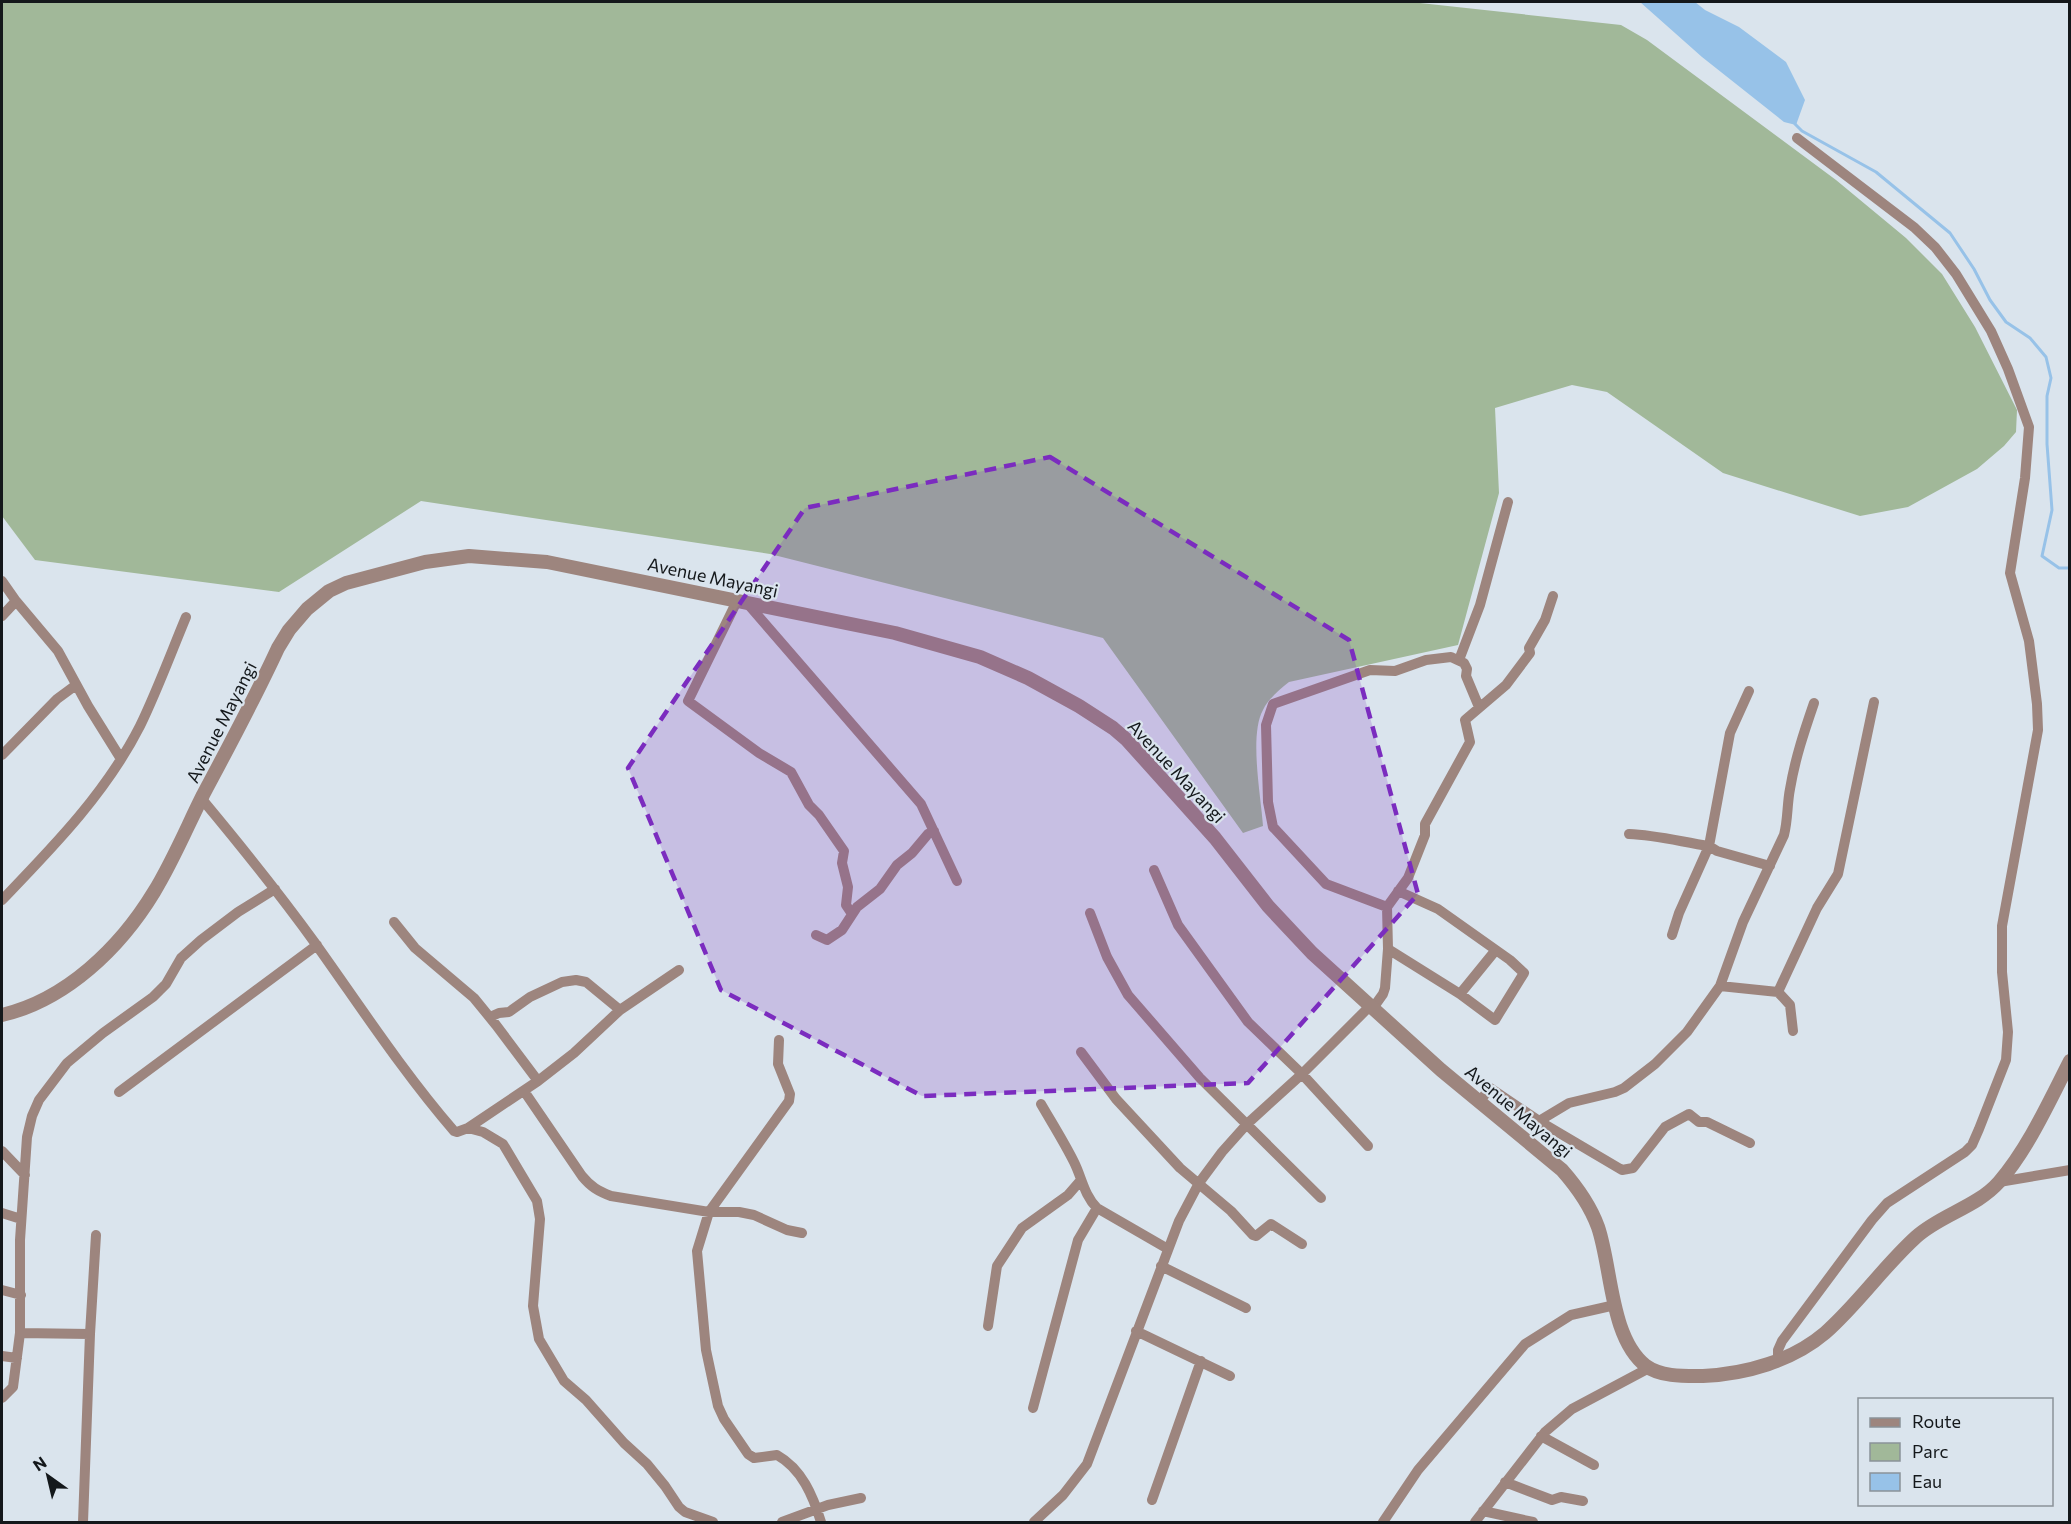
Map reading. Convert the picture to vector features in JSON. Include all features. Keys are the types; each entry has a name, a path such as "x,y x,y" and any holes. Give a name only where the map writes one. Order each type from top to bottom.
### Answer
{"street":[{"path":"1778,1361 1778,1350 1782,1341 1872,1220 1887,1203 1965,1152 1972,1145 1979,1129 2006,1060 2008,1032 2002,972 2002,926 2038,730 2029,641 2010,573 2025,478 2029,427 2008,369 1991,331 1956,274 1935,247 1915,228 1797,138"},
{"path":"1459,660 1480,604 1508,502"},
{"name":"Avenue Mayangi","path":"2,1015 22,1010 50,997 87,970 117,942 154,892 289,630 316,601 345,583 413,565 469,556 548,562 895,633 980,657 1028,678 1101,719 1127,740 1200,822 1284,924 1312,953 1441,1070 1562,1170 1583,1196 1599,1230 1623,1334 1638,1359 1649,1368"},
{"path":"2,581 58,651 121,759"},
{"path":"1034,1522 1063,1495 1087,1464 1161,1266 1183,1212 1199,1183 1247,1124 1302,1074 1383,994 1388,949 1387,907 1407,881 1425,835 1425,824 1470,742 1465,720 1506,685 1530,653 1529,648 1545,620 1553,596"},
{"path":"2,616 14,606 16,601"},
{"path":"852,914 846,904 848,887 842,863 844,851 819,815 809,805 793,774 759,753 688,700 742,602 921,804 957,881"},
{"path":"2,900 89,805 121,759 140,726 186,617"},
{"path":"1387,907 1326,884 1273,827 1268,802 1266,725 1273,704 1370,670 1395,671 1426,660 1451,657 1464,663 1467,669 1466,676 1479,707"},
{"path":"2,754 57,699 76,685"},
{"path":"1672,935 1708,846 1730,733 1749,691"},
{"path":"1778,992 1817,908 1838,874 1874,702"},
{"path":"1539,1121 1569,1103 1616,1092 1634,1081 1668,1053 1687,1032 1720,986 1743,921 1784,835 1795,763 1814,703"},
{"path":"201,798 275,888 362,1012 435,1110 454,1131 468,1128 538,1081 574,1053 620,1010 679,970"},
{"path":"816,935 828,939 842,930 857,907 880,889 897,865 915,850 928,834 934,831"},
{"path":"1629,834 1654,835 1708,846 1717,851 1770,867"},
{"path":"1154,870 1173,918 1248,1022 1302,1074 1368,1146"},
{"path":"2,1398 13,1387 20,1333 19,1265 27,1137 39,1100 67,1063 103,1033 153,997 166,984 182,958 201,940 275,888"},
{"path":"1388,949 1460,994 1495,1020 1524,973 1438,909 1398,891"},
{"path":"1090,912 1107,957 1125,991 1200,1078 1321,1198"},
{"path":"394,922 415,948 474,998 538,1081"},
{"path":"119,1092 317,945"},
{"path":"1460,994 1495,951"},
{"path":"490,1017 509,1012 530,997 562,982 576,980 586,982 620,1010"},
{"path":"1720,986 1778,992 1791,1005 1793,1031"},
{"path":"779,1040 778,1065 790,1094 789,1101 709,1212 697,1251 698,1264 706,1350 718,1406 724,1419 748,1454 754,1458 777,1455 795,1468 817,1509 821,1522"},
{"path":"1081,1053 1116,1099 1180,1168 1232,1211 1254,1236 1271,1224 1302,1244"},
{"path":"1475,1522 1541,1436 1572,1409 1649,1368 1668,1374 1722,1375 1752,1370 1778,1361 1812,1343 1826,1332 1880,1273 1917,1237 1934,1224 1980,1197 1999,1182 2046,1109 2070,1061"},
{"path":"1480,1101 1490,1088 1539,1121 1622,1170 1633,1168 1665,1128 1689,1114 1700,1122 1707,1122 1750,1143"},
{"path":"524,1091 590,1186 611,1196 709,1212 739,1212 754,1215 787,1230 802,1233"},
{"path":"1041,1104 1074,1162 1086,1195 1097,1208 1168,1249"},
{"path":"468,1128 483,1132 503,1144 537,1201 540,1219 533,1306 539,1339 564,1381 586,1400 624,1443 647,1464 679,1507 685,1512 713,1522"},
{"path":"2,1150 25,1175"},
{"path":"1999,1182 2070,1170"},
{"path":"988,1326 997,1266 1022,1228 1068,1195 1081,1180"},
{"path":"1034,1408 1078,1240 1097,1208"},
{"path":"2,1213 21,1219"},
{"path":"83,1522 96,1235"},
{"path":"1161,1266 1246,1308"},
{"path":"2,1290 21,1295"},
{"path":"1383,1522 1418,1470 1525,1344 1571,1315 1615,1305"},
{"path":"1136,1331 1230,1376"},
{"path":"20,1333 90,1334"},
{"path":"2,1356 16,1358"},
{"path":"1152,1500 1201,1361"},
{"path":"1541,1436 1594,1464"},
{"path":"1504,1482 1552,1500 1561,1497 1584,1501"},
{"path":"782,1522 817,1509 861,1498"},
{"path":"1483,1511 1533,1522"}],"highlighted area":[{"path":"1050,457 1349,640 1418,894 1248,1083 922,1096 721,990 628,768 805,508"}],"green space":[{"path":"2,2 1418,2 1621,25 1647,40 1836,180 1906,238 1942,274 1975,327 2017,410 2016,432 2004,446 1977,469 1908,507 1860,516 1723,473 1607,392 1572,385 1495,408 1499,493 1458,645 1289,682 1278,691 1263,710 1257,734 1257,766 1263,826 1243,833 1103,638 770,554 421,501 279,592 35,560 2,516"}],"water":[{"path":"1640,2 1695,2 1705,10 1739,27 1786,62 1805,100 1796,125 1784,122 1702,57"}],"waterway":[{"path":"1795,124 1802,131 1876,172 1950,233 1974,269 1990,300 2006,322 2030,338 2046,357 2051,378 2047,396 2047,444 2052,510 2042,556 2059,568 2070,568"}]}
